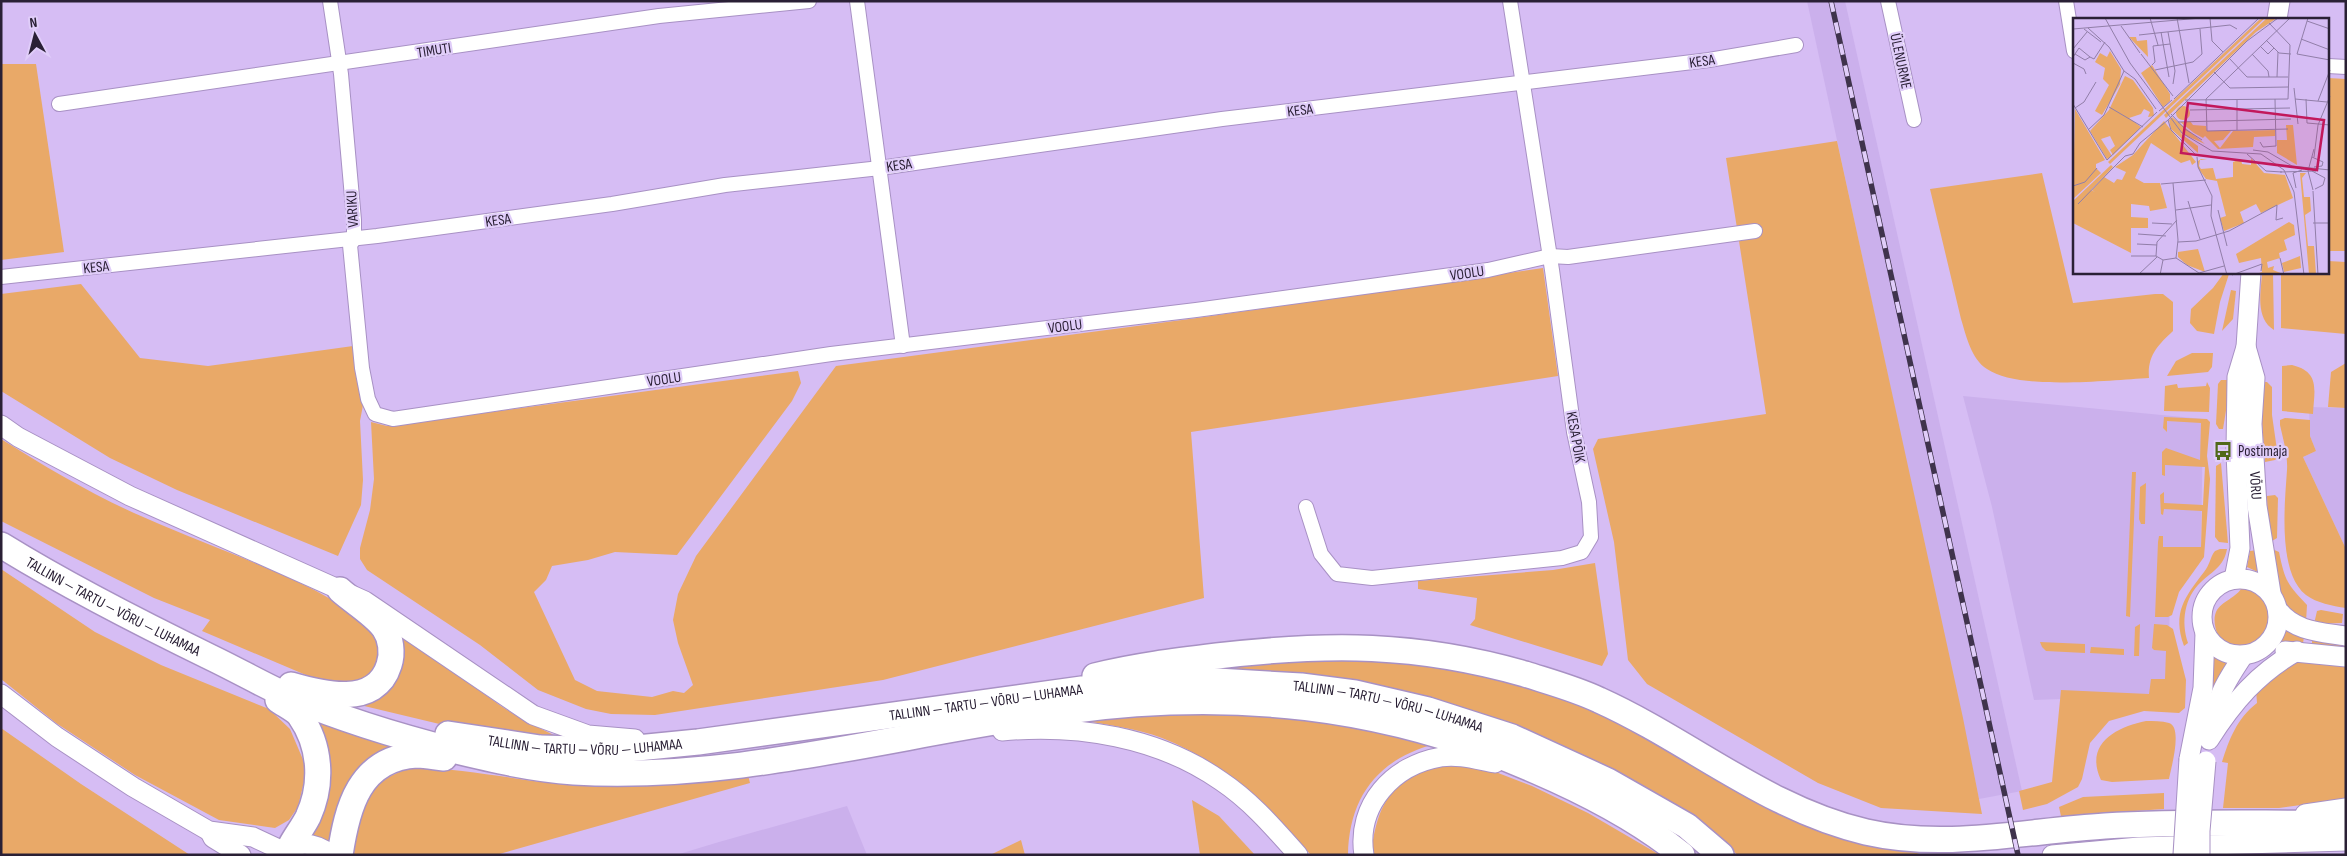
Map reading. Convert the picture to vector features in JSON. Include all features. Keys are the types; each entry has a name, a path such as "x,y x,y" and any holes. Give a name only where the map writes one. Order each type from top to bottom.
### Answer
{"highway":[{"name":"TALLINN — TARTU — VÕRU — LUHAMAA","path":"1,545 126,617 287,696 350,721 513,765 574,772 690,770 876,744 1067,711 1158,703 1296,705 1348,713 1423,730 1490,751 1571,786 1661,838 1682,855"},
{"path":"227,665 307,690 344,695 360,694 369,690 379,682 388,669 391,659 391,644 385,629 376,619 340,590"},
{"path":"986,702 1136,666 1247,652 1332,646 1413,650 1477,661 1552,682 1598,699 1667,734 1754,787 1792,807 1836,824 1910,840 1994,837 2061,845"},
{"path":"227,665 300,715 314,742 319,765 316,795 308,818 284,851"},
{"name":"TALLINN — TARTU — VÕRU — LUHAMAA","path":"227,665 356,713 442,733 540,748 617,750 698,742 1082,689 1217,681 1301,686 1355,693 1428,710 1512,737 1616,786 1687,826 1721,855"},
{"path":"340,855 345,818 357,790 372,772 396,759 417,755 513,765"},
{"path":"1943,855 2061,845 2134,824 2346,823"}],"main road":[{"path":"2276,18 2280,1"},
{"name":"VÕRU","path":"2234,579 2240,548 2236,452 2237,377 2246,347 2251,274"},
{"name":"VÕRU","path":"2246,347 2255,378 2252,424 2257,506 2274,602"},
{"path":"1,425 18,437 130,496 365,601 533,715 549,722 596,736 698,742"},
{"path":"2183,855 2198,760 2205,633 2202,618 2208,596 2220,585 2234,579 2247,579 2258,583 2286,620 2297,627 2346,636"},
{"path":"2209,740 2216,701 2226,681 2252,653 2267,645 2276,632 2274,602"},
{"path":"2205,633 2214,646 2221,651 2252,653 2297,651 2346,657"},
{"path":"2200,855 2198,760 2209,740 2244,690 2279,661 2297,651"},
{"path":"1,694 57,737 125,782 209,831 253,838 284,851 301,844 312,844 332,855"},
{"path":"876,744 1022,730 1084,730 1130,740 1175,755 1221,780 1262,815 1298,855"},
{"path":"1364,855 1363,828 1371,804 1382,786 1399,773 1418,763 1442,757 1474,759 1500,764 1571,786"},
{"path":"2225,824 2346,808"},
{"path":"209,831 213,838 242,855"},
{"path":"2061,845 2139,847 2346,841"}],"street":[{"name":"VARIKU","path":"330,1 340,64 354,220 354,239 350,245 362,368 368,399 375,414"},
{"name":"TIMUTI","path":"60,104 659,16 809,1"},
{"path":"857,1 903,346"},
{"name":"KESA PÕIK","path":"1306,507 1321,554 1337,574 1372,578 1562,558 1582,552 1591,537 1589,502 1574,432 1550,256 1510,1"},
{"name":"ÜLENURME","path":"1888,1 1914,120"},
{"path":"2066,1 2073,45"},
{"name":"KESA","path":"1,277 354,239 612,204 725,185 880,168 1222,119 1709,60 1796,45"},
{"path":"2330,66 2346,67"},
{"name":"VOOLU","path":"375,414 394,419 831,354 1196,310 1488,270 1550,256 1568,257 1755,230"}],"shaded area":[{"path":"1807,1 1845,1 2022,791 1979,799"},
{"path":"1,64 36,64 64,252 1,260"},
{"path":"2330,78 2346,79 2346,251 2330,251"},
{"path":"1837,141 1963,718 1982,814 1881,808 1818,783 1647,684 1628,660 1614,542 1593,449 1598,439 1766,414 1726,158"},
{"path":"2042,173 2073,303 2155,294 2163,294 2173,302 2173,331 2152,357 2149,378 2089,382 2020,380 2002,376 1987,369 1981,365 1973,353 1961,319 1930,189"},
{"path":"2330,261 2346,262 2346,334 2281,328 2281,274 2330,274"},
{"path":"1543,268 1558,376 1191,432 1204,598 883,680 655,715 611,714 586,709 538,690 480,645 367,570 360,559 360,548 370,510 374,479 371,422 387,426 798,371 801,383 792,401 677,555 615,552 588,560 552,566 546,580 534,592 575,680 597,691 652,697 673,691 684,693 693,685 678,643 673,620 678,594 696,556 836,366 1197,318"},
{"path":"2223,274 2229,274 2220,302 2214,334 2197,331 2190,323 2191,309 2213,288"},
{"path":"2262,274 2273,274 2274,330 2264,319 2260,296"},
{"path":"81,284 140,358 208,366 353,346 363,405 360,421 363,480 361,505 338,556 177,490 110,458 1,391 1,294"},
{"path":"2231,290 2236,291 2233,319 2222,331"},
{"path":"2192,353 2213,353 2212,367 2208,372 2167,376 2176,361"},
{"path":"2346,363 2346,408 2328,407 2331,372"},
{"path":"2292,365 2308,372 2312,378 2314,384 2313,414 2282,411 2282,366"},
{"path":"2221,380 2231,380 2223,429 2219,429 2216,424 2218,384"},
{"path":"2207,382 2210,388 2209,412 2164,411 2165,386 2177,384 2178,388 2206,386"},
{"path":"2259,382 2267,382 2272,387 2272,415 2278,457 2275,460 2265,462"},
{"path":"1963,396 2203,419 2201,547 2170,593 2168,695 2034,700 1992,507"},
{"path":"2309,407 2346,408 2346,549 2303,457 2316,451 2310,436"},
{"path":"2164,417 2207,419 2210,422 2207,456 2210,479 2204,557 2179,592 2172,615 2168,617 2155,617 2159,536 2163,536 2163,547 2201,547 2202,511 2164,509 2163,515 2161,514 2160,495 2164,492 2164,503 2203,505 2205,467 2165,465 2165,476 2162,475 2162,452 2166,448 2200,460 2201,423 2167,421 2167,432 2163,428"},
{"path":"2285,418 2310,420 2310,436 2316,451 2303,457 2346,549 2346,608 2310,598 2297,584 2291,570 2287,554 2284,518 2287,459 2280,425 2280,420"},
{"path":"1,439 66,478 117,505 277,572 313,589 347,609 361,621 376,639 379,650 371,676 358,683 320,681 202,631 210,620 154,598 1,521"},
{"path":"2221,463 2228,543 2219,542 2215,537 2216,466"},
{"path":"2132,472 2136,472 2130,617 2126,616"},
{"path":"2146,483 2145,524 2141,524 2139,519 2140,487"},
{"path":"2275,495 2278,498 2277,538 2272,541 2268,530 2267,496"},
{"path":"2270,548 2279,552 2288,582 2307,605 2306,622 2287,608 2277,582"},
{"path":"2220,549 2227,549 2226,555 2217,568 2195,588 2188,603 2185,627 2188,643 2184,646 2179,624 2182,606 2191,589 2206,569 2213,553"},
{"path":"2258,550 2260,573 2247,567 2250,551"},
{"path":"1595,563 1608,654 1602,666 1470,625 1475,619 1477,598 1418,589 1418,581 1553,570"},
{"path":"1,569 95,632 161,665 269,709 290,729 307,769 298,807 289,820 275,828 219,820 135,775 56,723 1,679"},
{"path":"2243,586 2260,598 2268,611 2268,624 2262,635 2252,643 2240,647 2228,645 2218,635 2215,627 2215,618 2219,608 2237,594"},
{"path":"2317,611 2343,614 2342,623 2314,624"},
{"path":"2140,624 2139,656 2134,656 2135,627"},
{"path":"2154,624 2167,625 2173,629 2186,680 2185,708 2179,713 2144,711 2109,721 2090,743 2082,779 2078,787 2047,804 2023,810 2019,791 2052,782 2061,690 2149,694 2151,679 2165,679 2166,651 2154,650 2152,648"},
{"path":"2286,629 2304,637 2303,643 2281,641"},
{"path":"397,631 501,706 525,721 562,739 452,727 360,705"},
{"path":"2312,639 2346,644 2346,650 2312,645"},
{"path":"2040,642 2085,644 2085,653 2046,651"},
{"path":"2091,647 2124,649 2124,655 2090,653"},
{"path":"2210,653 2227,664 2214,691 2209,690"},
{"path":"1264,657 1407,659 1567,694 1743,790 1931,849 1914,855 1738,855 1694,821 1192,669"},
{"path":"2292,659 2346,666 2346,799 2279,808 2223,808 2228,763 2222,762 2231,738 2244,715 2257,703 2256,689"},
{"path":"1165,710 1318,718 1435,744 1415,751 1398,760 1383,770 1370,783 1354,815 1348,855 1311,855 1261,804 1225,773 1205,760 1162,738 1121,727 1080,720"},
{"path":"312,717 402,747 330,843 309,834 322,810 330,785 326,755"},
{"path":"2146,721 2166,722 2173,726 2176,740 2169,779 2112,782 2101,780 2097,767 2097,756 2100,747 2106,739 2124,728"},
{"path":"1,728 81,784 190,855 1,855"},
{"path":"1459,765 1493,771 1532,786 1588,813 1660,855 1371,855 1379,817 1395,789 1406,780 1421,772"},
{"path":"408,768 446,769 583,786 654,785 748,775 750,783 496,855 351,855 356,824 363,804 383,781"},
{"path":"2164,793 2164,809 2061,816 2059,807 2083,797"},
{"path":"1192,800 1219,816 1255,855 1200,855"},
{"path":"847,806 867,855 676,855 719,842"},
{"path":"1021,840 1025,855 990,855"}],"railway":[{"path":"1831,1 2018,855"}],"place":[{"name":"Postimaja","path":"2223,451"}]}
